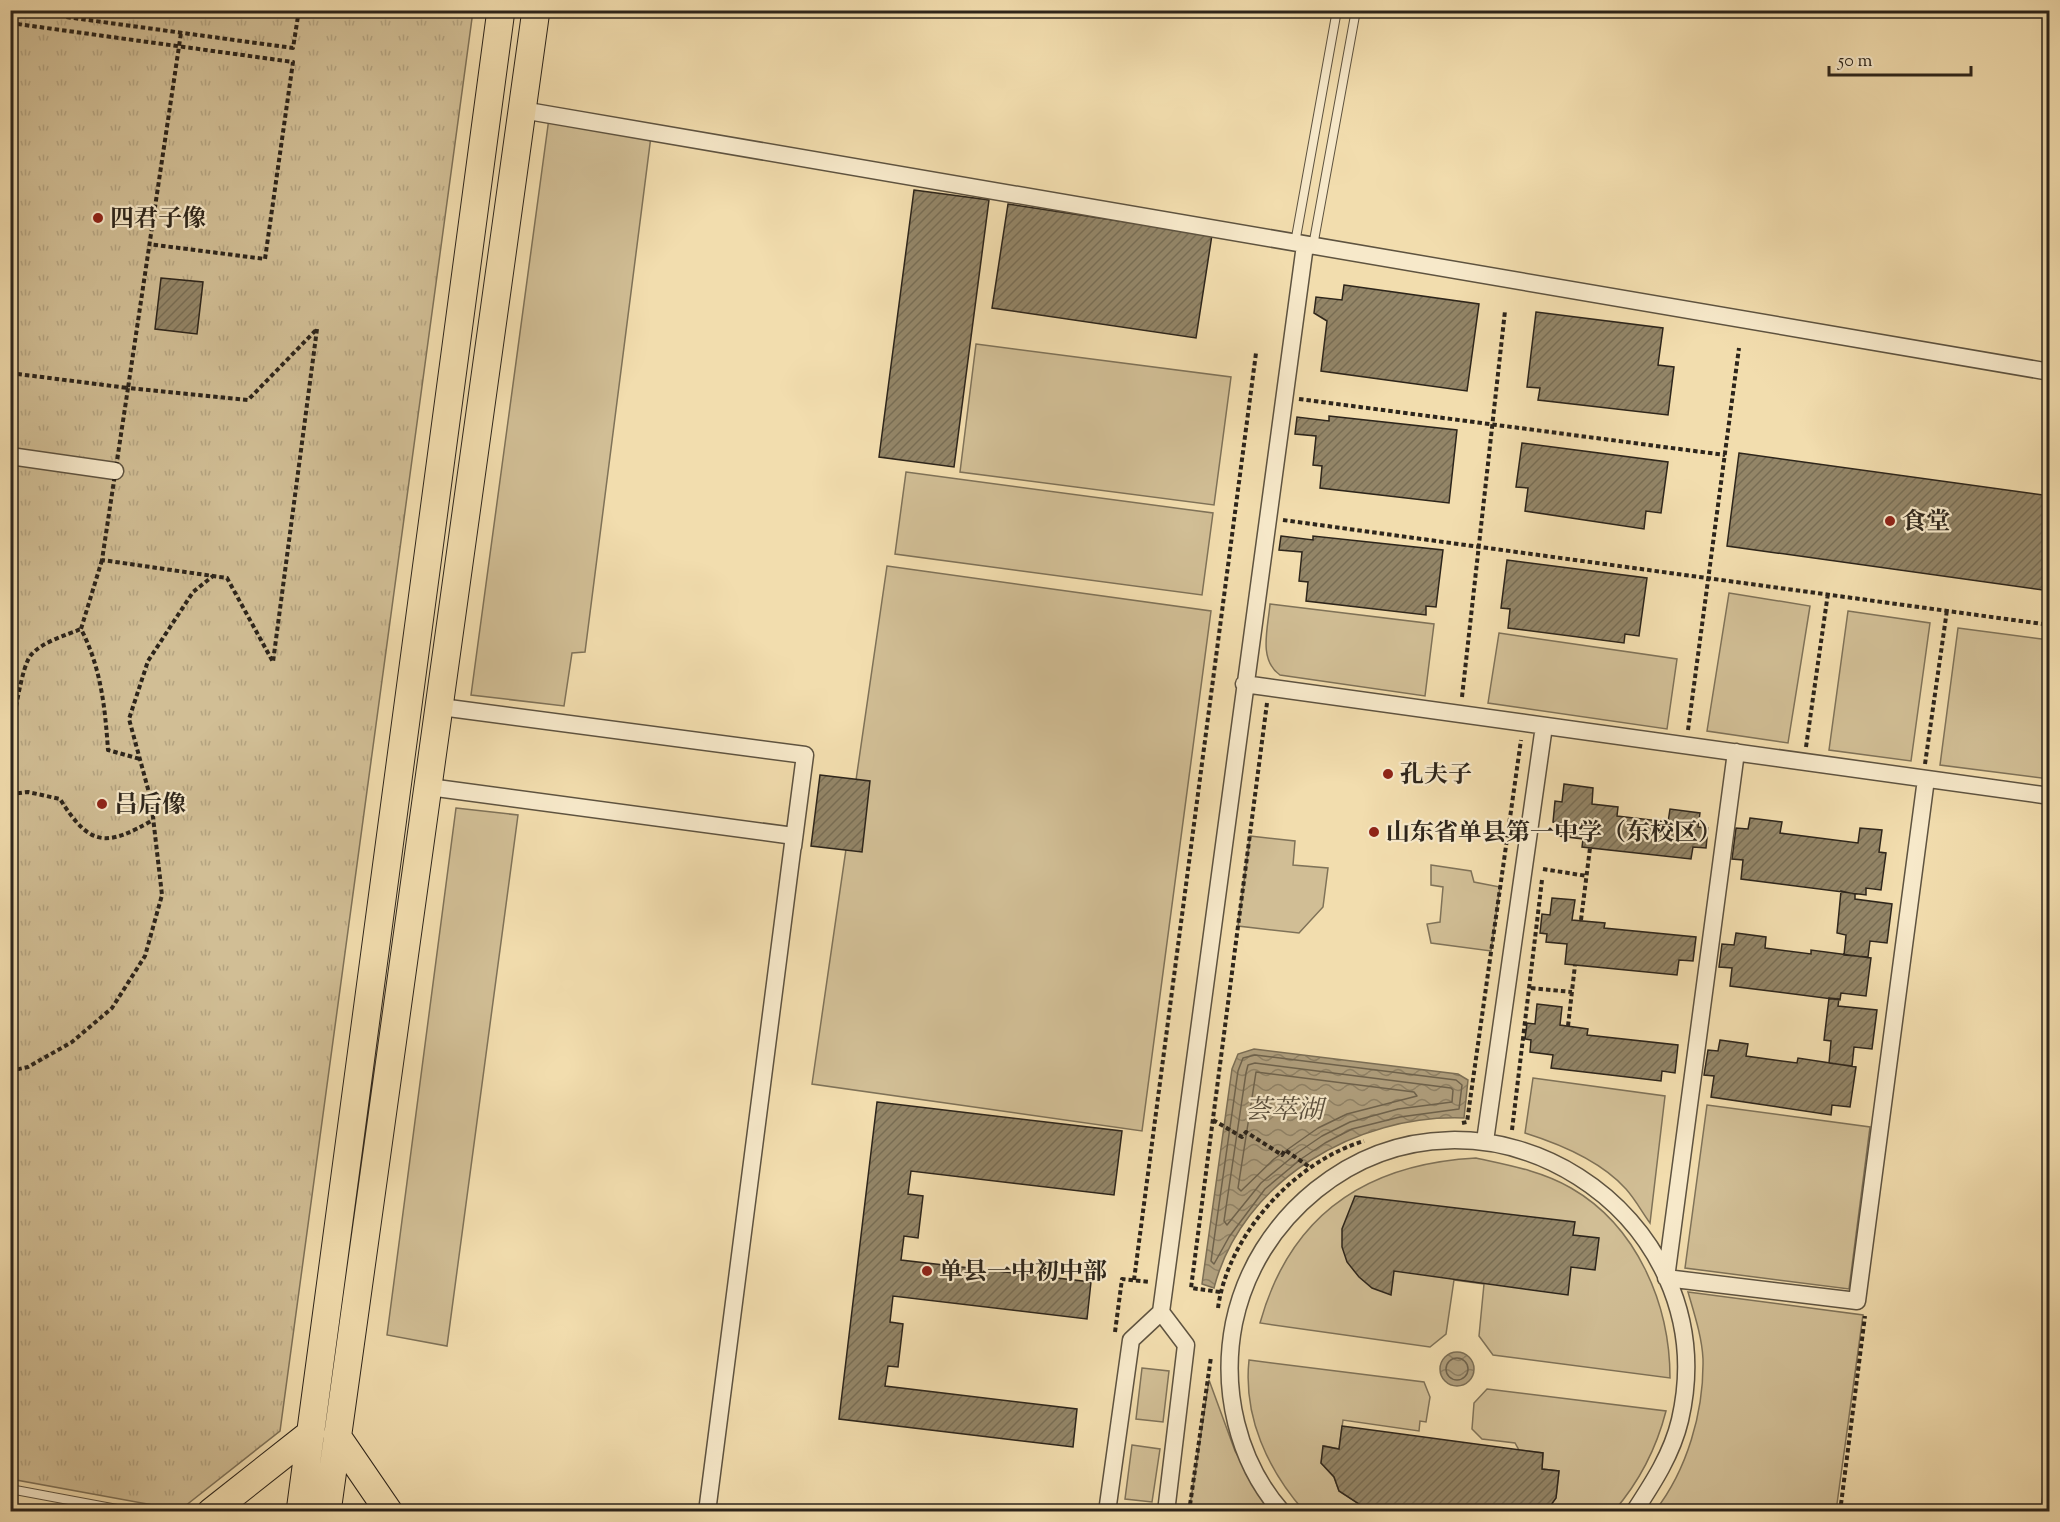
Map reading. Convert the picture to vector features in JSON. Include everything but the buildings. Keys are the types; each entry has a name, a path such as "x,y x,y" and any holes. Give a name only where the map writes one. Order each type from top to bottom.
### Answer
{"main road":[{"path":"327,1512 324,1434 501,10"},
{"path":"300,1512 324,1434 429,787 536,10"},
{"path":"211,1512 324,1434"},
{"path":"324,1434 389,1512"}],"street":[{"path":"522,110 2049,372"},
{"path":"1107,1512 1131,1340 1161,1312 1304,245"},
{"path":"10,456 116,471"},
{"path":"1244,684 1686,746 1925,775 2049,796"},
{"path":"441,707 805,755 706,1512"},
{"path":"1485,1141 1544,726"},
{"path":"1666,1278 1736,752"},
{"path":"1666,1278 1857,1301 1925,775"},
{"path":"429,787 794,836 792,849"},
{"path":"1282,1512 1270,1498 1245,1452 1231,1401 1229,1349 1239,1298 1261,1250 1293,1209 1334,1176 1381,1153 1432,1141 1485,1141 1539,1156 1570,1170 1607,1196 1639,1228 1666,1278 1680,1316 1686,1368 1680,1420 1662,1469 1634,1512"},
{"path":"1161,1312 1186,1345 1166,1512"}],"lane":[{"path":"1304,245 1337,10"},
{"path":"1304,245 1356,10"},
{"path":"10,1489 133,1512"}],"path":[{"path":"67,10 66,17 293,48 299,10"},
{"path":"10,23 293,62 265,259 148,244"},
{"path":"140,759 108,750 104,693 93,651 81,629 102,560 181,33"},
{"path":"1462,701 1505,311"},
{"path":"10,373 248,400 317,329 273,662 227,578 102,560"},
{"path":"1686,746 1739,348"},
{"path":"1134,1280 1257,353"},
{"path":"1283,397 1725,455"},
{"path":"1267,518 1710,576 2049,625"},
{"path":"10,1071 28,1067 72,1042 112,1008 145,956 162,895 153,820 129,719 148,661 193,592 213,576"},
{"path":"1804,755 1828,593"},
{"path":"1925,775 1947,610"},
{"path":"10,736 18,708 21,682 31,655 57,639 81,629"},
{"path":"1220,1292 1191,1288 1267,703"},
{"path":"1457,1123 1467,1122 1521,739"},
{"path":"10,794 28,792 60,799 77,826 102,840 125,836 153,820"},
{"path":"1581,920 1590,848"},
{"path":"1512,1130 1545,858"},
{"path":"1543,869 1587,876"},
{"path":"1568,1026 1575,965"},
{"path":"1531,988 1572,992"},
{"path":"1213,1120 1242,1137 1246,1132 1282,1155 1285,1150 1311,1168"},
{"path":"1217,1316 1220,1292 1231,1265 1270,1204 1311,1168 1344,1147 1374,1138"},
{"path":"1189,1512 1212,1350"}],"green space":[{"path":"10,11 473,11 280,1431 180,1510 11,1479"},
{"path":"549,118 651,136 585,652 572,653 564,706 471,695"},
{"path":"976,344 1231,377 1214,505 960,472"},
{"path":"906,472 1213,513 1202,595 895,554"},
{"path":"887,566 1211,611 1142,1131 812,1084"},
{"path":"1729,593 1810,606 1788,743 1707,731"},
{"path":"1270,604 1434,624 1425,696 1280,675 1273,669 1267,652 1266,633"},
{"path":"1848,611 1930,623 1911,761 1829,750"},
{"path":"1958,628 2049,640 2049,779 1940,765"},
{"path":"1499,633 1677,659 1667,729 1488,703"},
{"path":"456,808 518,815 447,1346 387,1335"},
{"path":"1250,836 1295,841 1293,865 1328,868 1323,907 1299,933 1238,926"},
{"path":"1431,865 1471,871 1474,882 1500,887 1491,951 1431,943 1427,924 1440,922 1443,887 1431,885"},
{"path":"1533,1078 1665,1096 1650,1223 1626,1189 1605,1170 1566,1148 1525,1133"},
{"path":"1707,1105 1870,1127 1849,1289 1685,1268"},
{"path":"1476,1158 1525,1169 1560,1182 1594,1204 1614,1223 1631,1245 1656,1295 1664,1322 1670,1378 1493,1355 1479,1336 1484,1284 1454,1280 1446,1334 1430,1347 1260,1323 1273,1285 1291,1252 1313,1225 1338,1202 1367,1184 1400,1171 1436,1162"},
{"path":"1688,1292 1863,1315 1836,1511 1655,1511 1685,1459 1697,1420 1703,1379 1703,1359"},
{"path":"1249,1360 1424,1382 1430,1397 1426,1422 1420,1421 1419,1431 1343,1420 1339,1449 1324,1446 1321,1463 1334,1477 1339,1491 1371,1511 1304,1511 1291,1495 1269,1460 1254,1422 1248,1381"},
{"path":"1142,1368 1169,1371 1163,1422 1136,1419"},
{"path":"1209,1380 1235,1451 1269,1511 1189,1512"},
{"path":"1487,1389 1666,1411 1646,1464 1632,1488 1614,1511 1546,1511 1556,1498 1559,1471 1542,1469 1543,1453 1519,1450 1515,1443 1482,1439 1472,1429 1474,1403"},
{"path":"2049,1442 2049,1511 2041,1511"},
{"path":"1132,1445 1160,1449 1152,1502 1125,1499"}],"water":[{"name":"荟萃湖","path":"1254,1049 1458,1074 1468,1080 1464,1118 1424,1120 1384,1128 1345,1142 1309,1161 1277,1186 1250,1215 1228,1250 1214,1288 1202,1284 1232,1069 1238,1054"},
{"path":"1457,1352 1469,1357 1474,1369 1469,1381 1457,1386 1445,1381 1440,1369 1445,1357"}],"place":[{"name":"四君子像","path":"98,218"},
{"name":"食堂","path":"1890,521"},
{"name":"孔夫子","path":"1388,774"},
{"name":"吕后像","path":"102,804"},
{"name":"山东省单县第一中学（东校区）","path":"1374,832"},
{"name":"单县一中初中部","path":"927,1271"}]}
